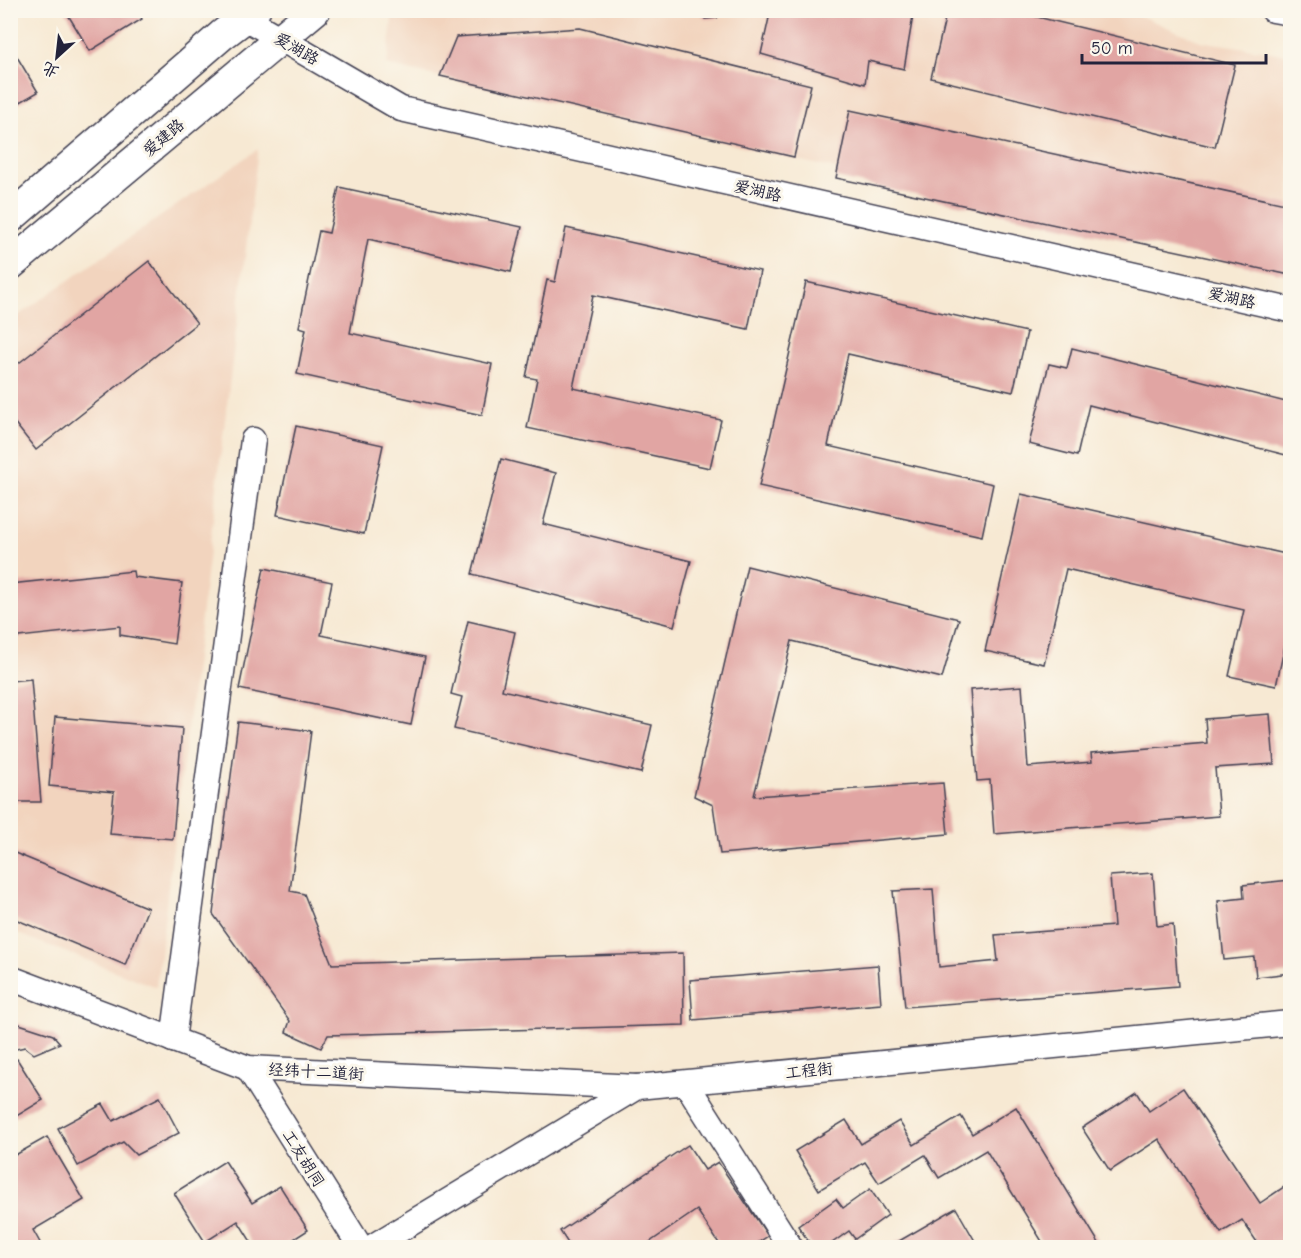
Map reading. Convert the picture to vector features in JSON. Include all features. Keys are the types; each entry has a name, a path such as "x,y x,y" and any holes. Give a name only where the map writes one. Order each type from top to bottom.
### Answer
{"main road":[{"name":"爱建路","path":"10,265 315,10"},
{"path":"10,218 233,18"}],"street":[{"path":"1273,10 1290,13"},
{"name":"爱湖路","path":"233,18 281,38 401,109 1290,310"},
{"path":"173,1040 253,440"},
{"name":"经纬十二道街","path":"10,978 248,1068 638,1087"},
{"name":"工程街","path":"370,1248 638,1087 1290,1023"},
{"name":"工友胡同","path":"248,1068 361,1248"},
{"path":"686,1083 790,1248"}],"shaded area":[{"path":"393,11 1129,11 1200,41 1290,55 1290,274 387,65"},
{"path":"258,149 156,987 11,931 10,321"}],"building":[{"path":"65,10 137,10 142,19 90,51"},
{"path":"698,10 722,10 717,18 705,19"},
{"path":"746,10 914,10 904,69 868,61 865,84 761,54 769,18"},
{"path":"947,10 1031,10 1029,15 1235,65 1215,147 931,78"},
{"path":"580,28 811,85 794,157 440,76 456,37"},
{"path":"10,45 38,92 10,108"},
{"path":"850,110 1290,205 1290,275 836,178"},
{"path":"339,187 522,227 511,272 368,239 350,333 492,364 482,415 297,374 306,329 299,327 319,231 329,233"},
{"path":"566,228 760,271 748,329 593,295 573,388 721,420 710,468 527,428 537,379 526,377 547,280 555,282"},
{"path":"149,261 197,323 36,450 10,417 10,370"},
{"path":"806,282 1027,332 1013,392 848,354 828,446 993,484 982,536 759,486"},
{"path":"1072,348 1290,403 1290,456 1089,405 1077,456 1029,444 1049,364 1067,368"},
{"path":"296,426 383,445 364,534 277,515"},
{"path":"501,459 556,473 543,524 691,561 674,626 472,574"},
{"path":"1021,494 1290,555 1290,622 1276,686 1229,676 1244,610 1066,569 1044,664 985,651"},
{"path":"747,566 959,619 942,678 792,641 754,796 943,783 948,834 720,854 713,805 694,796"},
{"path":"264,568 332,582 321,635 425,657 411,725 239,689"},
{"path":"133,571 134,577 182,583 174,644 120,635 120,626 10,638 10,584"},
{"path":"468,621 515,632 502,690 652,725 641,773 454,729 462,697 451,694"},
{"path":"31,679 41,802 10,802 10,681"},
{"path":"1022,686 1028,767 1092,762 1091,753 1207,743 1205,719 1270,714 1274,764 1215,768 1219,816 994,834 990,780 977,781 970,690"},
{"path":"55,717 182,728 173,839 110,834 114,792 49,786"},
{"path":"238,722 311,731 290,891 304,894 332,964 683,953 684,1025 328,1035 321,1048 286,1032 290,1021 213,914"},
{"path":"10,851 148,908 125,965 10,917"},
{"path":"1153,873 1157,926 1173,924 1178,986 905,1007 893,891 933,889 939,967 998,961 995,935 1114,926 1110,876"},
{"path":"1290,880 1290,973 1256,977 1254,957 1224,960 1218,901 1244,898 1243,885"},
{"path":"878,965 881,1004 693,1020 690,980"},
{"path":"10,1021 53,1035 60,1043 34,1054 25,1047 16,1049 10,1047"},
{"path":"17,1059 43,1100 10,1120 10,1063"},
{"path":"1183,1088 1260,1203 1290,1183 1290,1237 1274,1248 1261,1248 1242,1220 1221,1233 1159,1139 1110,1171 1082,1128 1137,1092 1149,1111"},
{"path":"160,1097 179,1133 136,1155 123,1142 78,1166 58,1128 103,1104 113,1121"},
{"path":"1016,1107 1102,1248 1046,1248 986,1150 939,1178 925,1155 879,1183 865,1162 819,1190 795,1151 846,1120 861,1144 899,1121 914,1145 961,1116 972,1134"},
{"path":"47,1137 84,1200 33,1230 43,1248 10,1248 10,1158"},
{"path":"688,1145 705,1170 718,1162 768,1236 750,1248 722,1248 697,1210 641,1248 571,1248 560,1231"},
{"path":"225,1161 252,1203 280,1186 308,1230 280,1248 255,1248 238,1221 205,1242 174,1193"},
{"path":"870,1189 888,1215 855,1239 849,1231 825,1248 813,1248 798,1226 836,1199 843,1208"},
{"path":"956,1208 979,1248 887,1248"}]}
